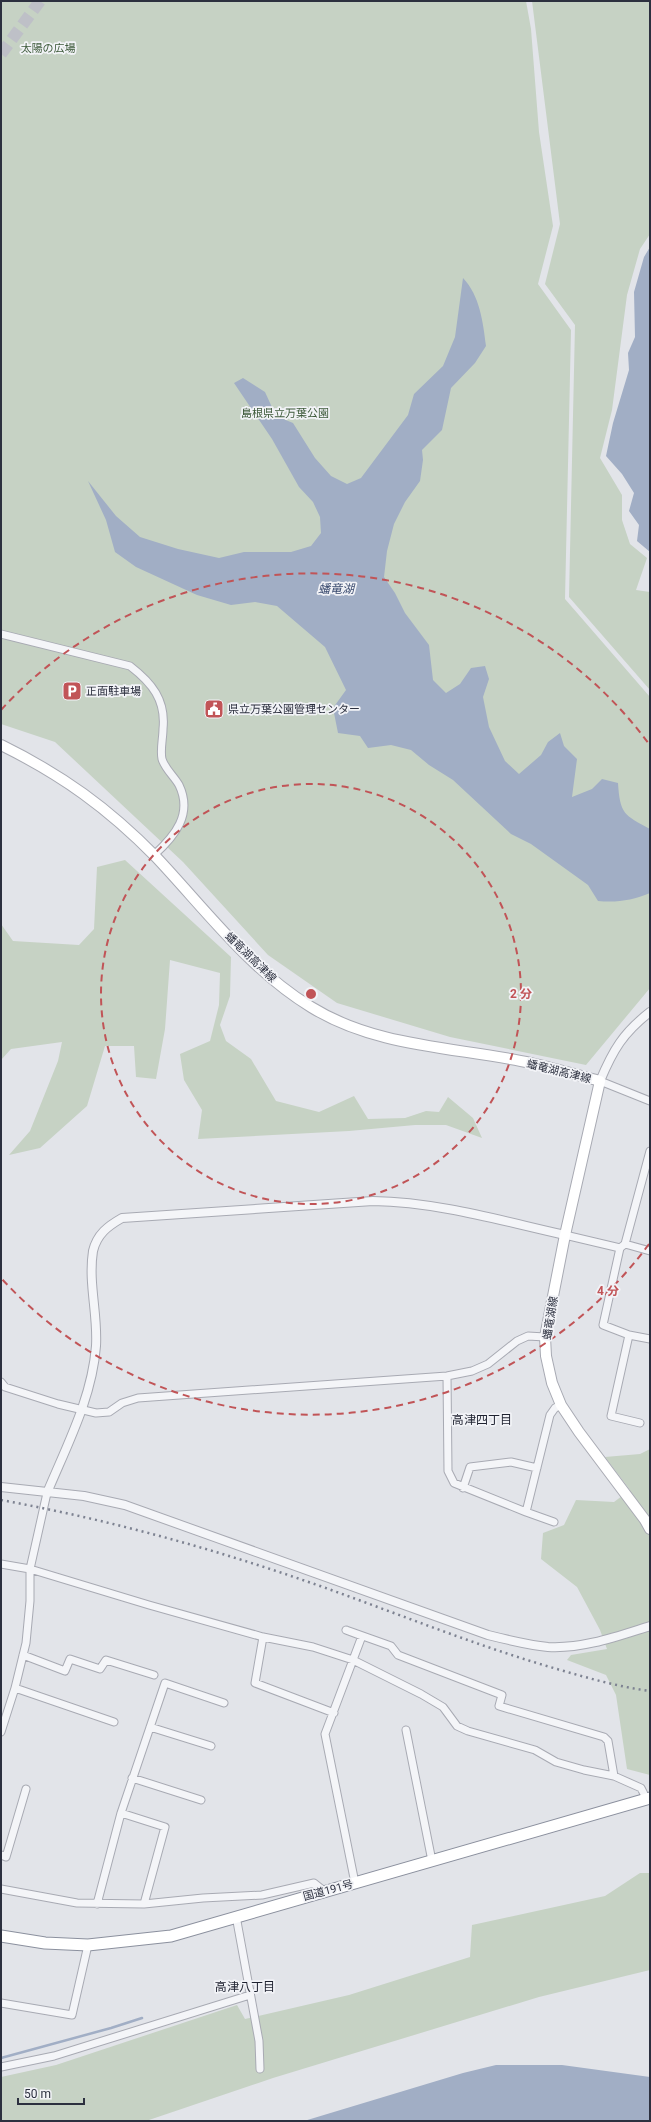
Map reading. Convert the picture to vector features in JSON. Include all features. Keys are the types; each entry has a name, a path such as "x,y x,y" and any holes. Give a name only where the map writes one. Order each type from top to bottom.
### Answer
{"highway":[{"name":"国道191号","path":"1,1936 45,1943 88,1945 171,1936 236,1916 648,1799"}],"main road":[{"name":"蟠竜湖高津線","path":"1,745 38,763 71,784 98,804 154,856 252,960 270,977 311,1008 345,1024 386,1038 531,1063 600,1081"},
{"name":"蟠竜湖線","path":"600,1081 565,1235 545,1337 546,1356 552,1383 561,1405 650,1529"}],"street":[{"path":"1,634 130,666 146,678 156,691 162,706 164,719 162,760 178,784 184,799 182,820 171,840 154,856"},
{"path":"650,1012 625,1033 612,1053 600,1081 650,1101"},
{"path":"650,1152 623,1246 603,1325 629,1335 650,1339"},
{"path":"1,1732 15,1688 23,1655 30,1601 30,1569 47,1493 83,1409 90,1385 96,1344 91,1276 94,1251 98,1237 108,1226 122,1218 373,1201 398,1201 423,1204 565,1235 650,1251"},
{"path":"629,1335 611,1416 640,1423"},
{"path":"1,1382 5,1387 58,1404 96,1412 109,1412 122,1403 138,1398 447,1376 472,1371 488,1364 517,1342 528,1336 545,1337"},
{"path":"447,1376 448,1471 454,1483 463,1488 554,1522"},
{"path":"526,1512 550,1415 555,1408 561,1405"},
{"path":"463,1488 470,1467 511,1462 537,1468"},
{"path":"1,1488 84,1496 125,1505 488,1635 516,1643 550,1647 579,1645 650,1626"},
{"path":"1,1564 30,1569 263,1637 313,1647 353,1660 372,1668 443,1707 457,1726 468,1732 536,1750 556,1762 614,1776 642,1788 648,1799"},
{"path":"355,1883 325,1734 362,1636 346,1630 391,1646 398,1655 502,1695 499,1706 604,1737 608,1741 614,1776"},
{"path":"263,1637 256,1683 334,1713"},
{"path":"23,1655 65,1671 70,1659 100,1669 106,1660 154,1675"},
{"path":"97,1904 121,1813 165,1683 224,1703"},
{"path":"15,1688 114,1722"},
{"path":"150,1727 211,1746"},
{"path":"406,1730 432,1861"},
{"path":"132,1778 201,1800"},
{"path":"1,1855 6,1857 26,1789"},
{"path":"121,1813 165,1827 144,1904"},
{"path":"1,1889 77,1903 97,1904 144,1904 203,1898 262,1895 314,1883 324,1891"},
{"path":"236,1916 259,2042 260,2069"},
{"path":"1,2003 72,2015 88,1945"},
{"path":"1,2067 54,2056 250,1995"}],"green space":[{"name":"島根県立万葉公園","path":"1,1 526,1 531,29 539,132 553,226 538,284 571,330 565,599 650,697 650,988 586,1065 450,1037 337,1003 268,955 183,862 55,742 1,724"},
{"path":"532,1 650,1 650,234 640,249 627,295 612,410 600,458 622,495 622,520 630,544 647,558 636,590 650,592 650,690 569,597 575,325 545,284 560,224"},
{"path":"125,860 231,957 230,996 220,1025 226,1041 251,1059 276,1101 319,1112 354,1096 368,1119 405,1118 426,1111 439,1112 448,1097 473,1118 482,1138 446,1125 415,1125 349,1131 198,1139 202,1110 184,1080 180,1054 210,1041 219,1005 220,973 170,960 165,1029 156,1079 136,1077 134,1046 105,1046 87,1106 40,1148 9,1155 30,1131 58,1061 62,1042 11,1049 1,1060 1,924 13,941 79,945 94,929 97,867"},
{"path":"650,1449 650,1775 627,1769 616,1695 606,1675 567,1660 571,1655 607,1649 600,1630 577,1587 541,1559 543,1533 564,1525 576,1500 614,1502 630,1490 605,1457 640,1454"},
{"path":"640,1873 650,1873 650,1970 539,1997 273,2078 146,2121 1,2121 1,2077 56,2065 237,2005 245,2019 349,1995 470,1957 472,1925 605,1896"}],"water":[{"path":"650,247 650,552 637,541 639,525 629,511 634,493 622,474 606,456 613,423 629,370 628,353 635,337 634,292 644,257"},
{"name":"蟠竜湖","path":"463,278 469,285 477,301 482,319 486,346 475,363 451,388 442,430 422,450 423,460 420,481 405,502 394,524 387,551 384,577 395,593 405,613 429,645 433,680 446,693 460,684 471,668 485,666 489,679 483,697 489,727 505,761 519,774 541,755 548,742 560,733 564,746 577,759 572,797 592,789 602,779 618,783 620,801 625,812 634,820 650,829 650,893 637,897 618,901 598,901 588,885 531,844 511,834 453,780 429,765 411,750 391,745 368,748 360,736 338,733 333,708 346,690 325,647 277,606 255,602 231,605 197,595 136,567 115,552 106,520 88,481 116,516 140,537 178,549 219,558 244,552 291,552 311,546 321,533 320,517 313,502 299,487 272,439 234,383 243,378 265,392 276,416 293,423 315,458 331,476 347,484 361,478 408,415 414,394 443,366 455,337"},
{"path":"496,2065 562,2065 650,2077 650,2121 304,2121 463,2073"}],"waterway":[{"path":"1,2058 142,2018"}],"tunnel":[{"path":"1,54 40,1"}],"railway":[{"path":"1,1500 122,1526 202,1548 320,1586 527,1660 604,1682 650,1691"}],"place":[{"name":"正面駐車場","path":"72,691"},
{"name":"県立万葉公園管理センター","path":"214,709"}],"district":[{"name":"高津四丁目","path":"482,1420"},
{"name":"高津八丁目","path":"245,1987"}],"park label":[{"name":"太陽の広場","path":"48,48"}]}
